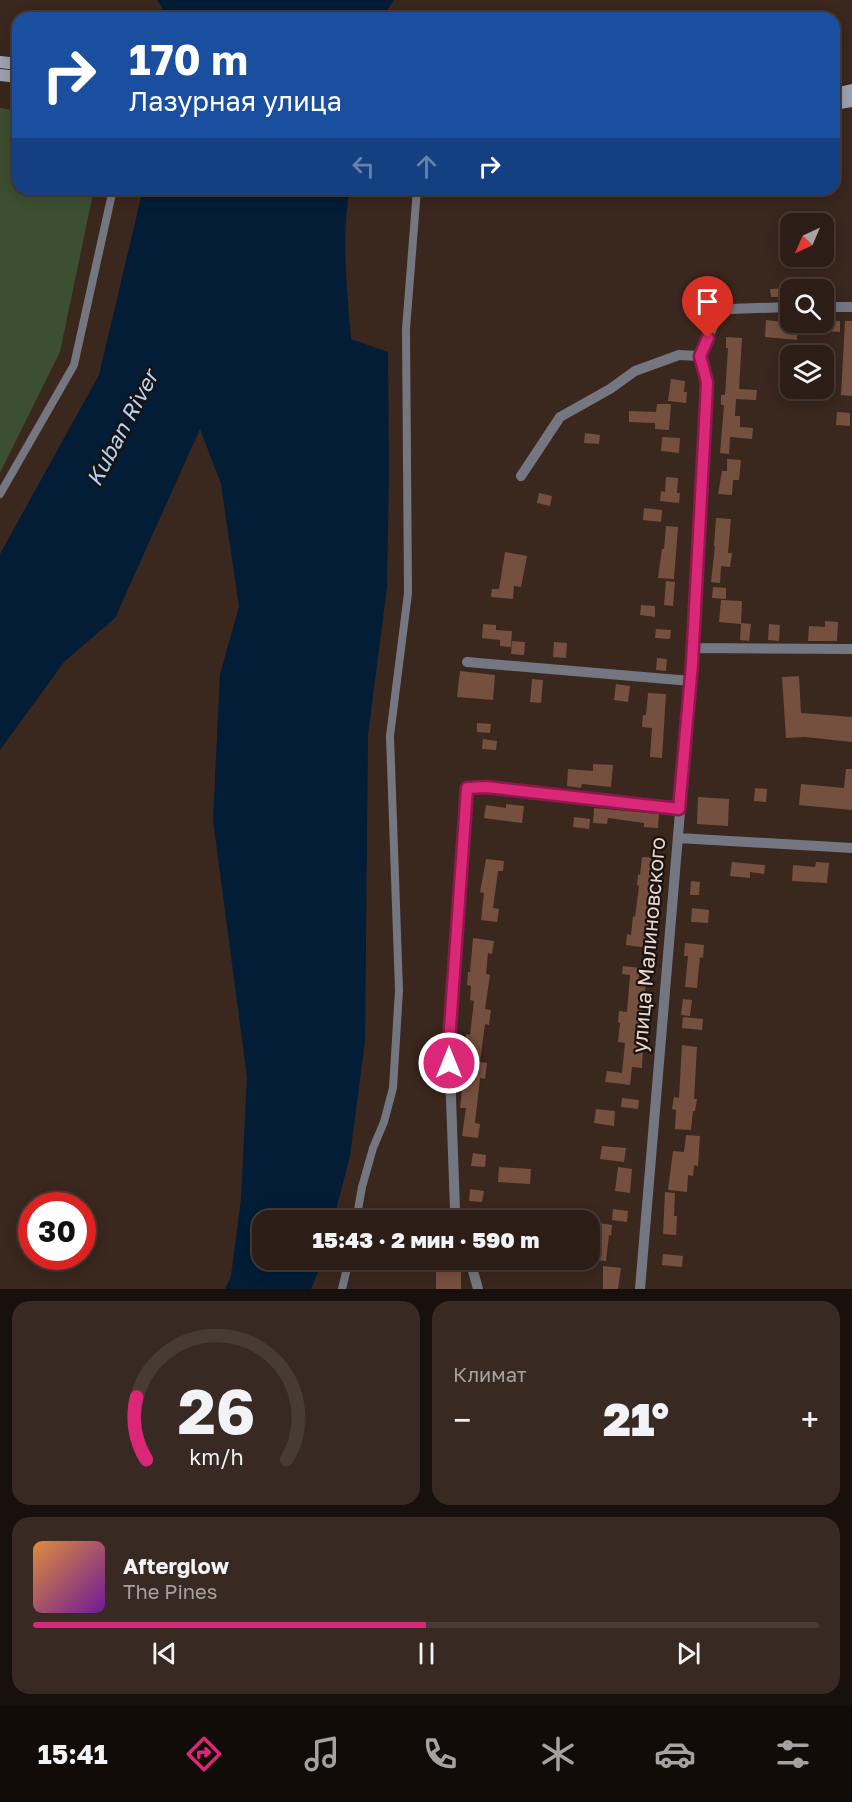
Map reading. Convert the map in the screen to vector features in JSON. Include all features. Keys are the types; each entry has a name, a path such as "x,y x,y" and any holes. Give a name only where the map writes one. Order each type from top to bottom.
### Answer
{"street":[{"path":"0,494 74,365 112,195"},
{"path":"358,1210 373,1148 384,1122 393,1088 399,990 390,736 408,593 406,328 417,195"},
{"path":"520,476 560,417 610,389 635,371 679,356 700,356 716,321 729,309 780,308"},
{"path":"834,308 852,308"},
{"name":"улица Малиновского","path":"640,1289 691,681 707,382 700,356"},
{"path":"693,648 852,649"},
{"path":"467,662 691,681"},
{"path":"455,1210 449,1042 467,788 486,787 679,809"},
{"path":"678,838 852,848"},
{"path":"342,1289 347,1270"},
{"path":"473,1270 478,1289"}],"green space":[{"path":"0,108 12,110 12,195 93,195 60,352 0,473"}],"water":[{"path":"157,0 394,0 386,12 162,12"},
{"name":"Kuban River","path":"142,195 349,195 345,244 351,339 388,352 387,587 368,735 365,1041 350,1156 336,1210 252,1210 252,1270 319,1270 311,1289 225,1289 231,1276 241,1199 247,1077 213,820 220,674 239,607 221,484 200,429 115,618 64,662 0,750 0,554 99,375"}],"building":[{"path":"788,277 805,277 805,279 788,279"},
{"path":"780,288 780,297 771,297 770,289"},
{"path":"766,320 780,322 780,333 797,333 797,340 765,337"},
{"path":"834,321 840,321 840,332 834,332"},
{"path":"845,321 852,321 852,396 841,395"},
{"path":"726,337 742,338 739,389 757,390 756,400 736,399 735,416 740,416 740,427 753,428 752,439 730,437 729,454 720,453 724,405 721,405 721,395 725,395 728,348 726,348"},
{"path":"671,379 685,381 686,403 668,401"},
{"path":"657,404 671,404 669,430 655,429 655,423 629,422 629,411 656,412"},
{"path":"837,412 850,413 850,426 836,425"},
{"path":"585,433 600,435 599,444 584,443"},
{"path":"662,437 680,438 679,453 661,451"},
{"path":"727,459 741,460 739,480 733,480 732,495 718,494 722,471 727,471"},
{"path":"666,477 678,478 679,503 660,501 661,491 665,492"},
{"path":"539,493 552,496 550,506 537,503"},
{"path":"644,508 662,510 661,522 643,520"},
{"path":"716,518 731,519 728,553 732,553 730,567 721,566 720,583 711,582"},
{"path":"666,526 678,527 674,579 658,578"},
{"path":"505,552 527,556 521,587 514,586 513,599 491,597 492,589 499,589"},
{"path":"666,581 675,582 673,606 664,605"},
{"path":"713,587 726,588 726,599 712,598"},
{"path":"721,600 742,601 741,624 719,622"},
{"path":"641,605 655,606 655,617 640,615"},
{"path":"825,621 838,622 837,641 808,641 809,626 825,627"},
{"path":"741,623 751,624 749,641 740,640"},
{"path":"483,624 496,625 496,630 512,631 511,647 500,646 500,640 482,638"},
{"path":"769,624 780,625 779,641 768,640"},
{"path":"656,629 671,630 670,639 655,638"},
{"path":"512,641 525,642 524,655 511,654"},
{"path":"554,642 567,643 566,658 553,657"},
{"path":"657,658 667,659 666,671 656,670"},
{"path":"460,671 495,675 493,700 457,697"},
{"path":"799,676 801,713 852,717 852,742 805,737 786,738 782,677"},
{"path":"532,679 543,680 541,703 530,702"},
{"path":"616,684 630,686 628,702 614,700"},
{"path":"648,693 666,694 662,758 650,757 652,728 642,727 643,715 646,715"},
{"path":"477,723 491,724 490,733 477,732"},
{"path":"483,739 497,741 496,750 482,749"},
{"path":"593,764 613,765 611,787 582,784 581,788 567,786 568,769 593,771"},
{"path":"846,769 852,769 852,810 799,805 801,784 844,788"},
{"path":"755,788 767,789 766,802 754,801"},
{"path":"698,797 729,799 728,826 697,824"},
{"path":"506,804 524,806 522,823 484,818 486,805 506,808"},
{"path":"594,808 659,814 658,828 644,827 644,823 608,818 607,824 593,823"},
{"path":"574,817 590,819 589,829 573,827"},
{"path":"642,857 656,858 654,887 651,887 647,918 649,918 648,948 626,945 627,934 631,935 633,916 635,917 639,886 637,885 638,874 640,875"},
{"path":"486,859 504,861 503,871 498,871 493,908 499,909 497,922 481,920 484,893 480,892"},
{"path":"732,862 765,865 764,874 750,872 750,878 730,876"},
{"path":"816,862 829,863 827,883 792,881 793,865 815,867"},
{"path":"691,881 700,882 699,895 690,895"},
{"path":"692,908 709,910 708,923 691,922"},
{"path":"473,938 494,941 492,954 488,953 486,974 490,975 485,1009 491,1010 489,1025 485,1024 480,1062 487,1063 485,1079 480,1078 475,1123 480,1124 478,1138 462,1136 466,1108 460,1108 467,1047 465,1047 466,1034 470,1035 474,1001 470,1000 471,986 467,985"},
{"path":"685,943 704,945 703,958 700,957 697,988 685,987 688,956 684,956"},
{"path":"623,966 640,968 638,982 646,983 642,1013 644,1014 642,1068 632,1067 630,1085 605,1082 607,1071 622,1073 625,1043 618,1042 620,1023 618,1022 619,1011 627,1012 630,975 622,974"},
{"path":"683,999 692,1000 690,1016 681,1015"},
{"path":"683,1017 703,1019 702,1030 682,1028"},
{"path":"682,1045 697,1047 694,1099 697,1099 691,1130 675,1129 676,1110 672,1109 674,1097 679,1098"},
{"path":"622,1098 639,1100 638,1109 621,1107"},
{"path":"596,1109 615,1111 614,1126 594,1123"},
{"path":"686,1135 700,1136 698,1166 694,1165 693,1176 688,1175 687,1192 668,1190 673,1151 684,1152"},
{"path":"602,1146 626,1148 624,1162 600,1159"},
{"path":"473,1153 486,1155 485,1167 471,1166"},
{"path":"499,1167 531,1169 530,1184 498,1182"},
{"path":"618,1167 632,1169 630,1193 615,1191"},
{"path":"470,1189 484,1191 482,1202 469,1201"},
{"path":"665,1192 675,1193 676,1235 663,1234"},
{"path":"613,1209 628,1211 627,1222 612,1220"},
{"path":"600,1223 612,1225 606,1261 600,1260"},
{"path":"663,1254 683,1256 682,1267 662,1265"},
{"path":"603,1266 621,1268 618,1289 603,1289"},
{"path":"436,1271 461,1271 461,1289 436,1289"}],"route":[{"path":"449,1063 467,788 486,787 679,809 692,664 706,404 707,382 700,356 708,338"}]}
